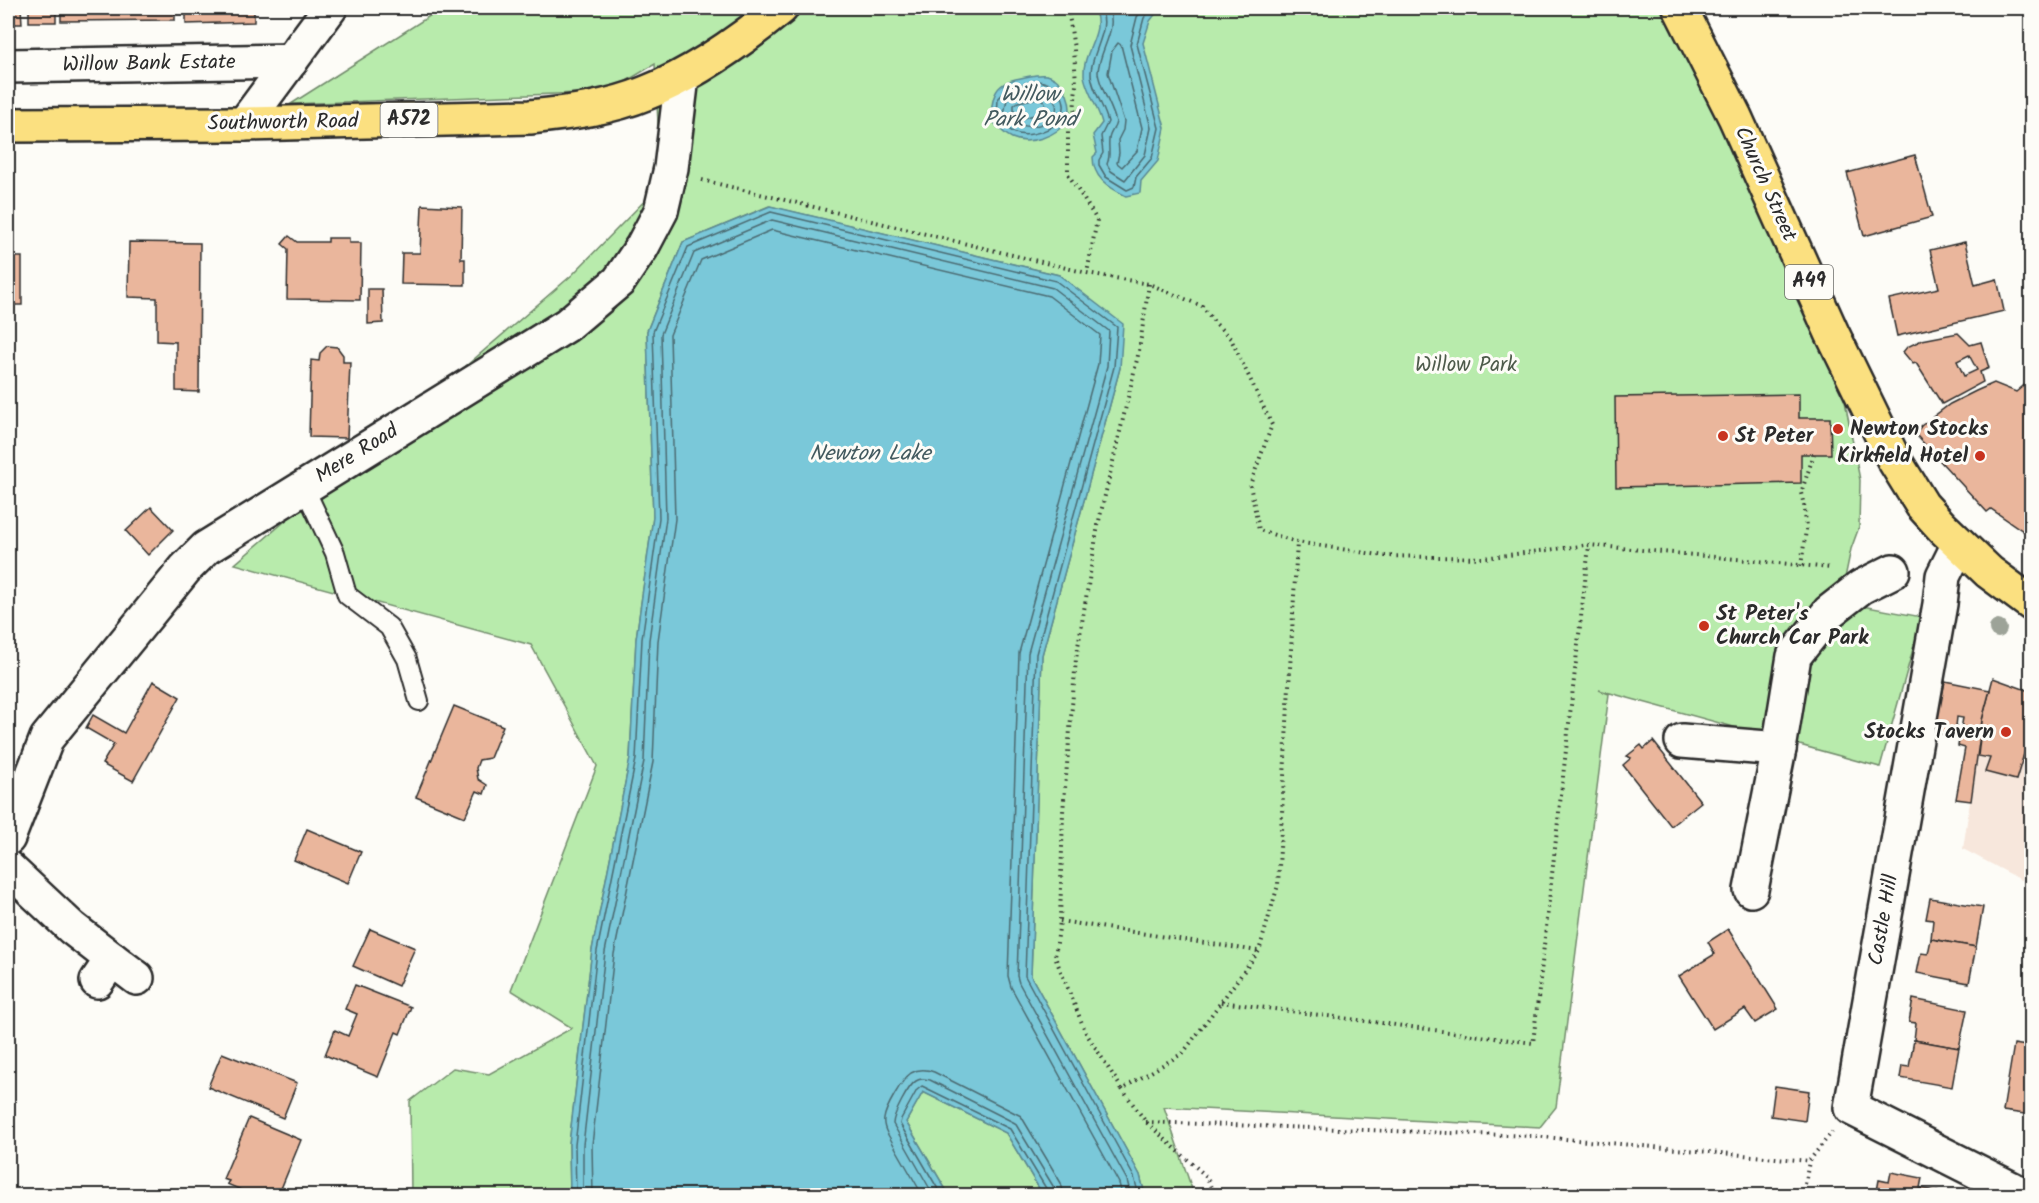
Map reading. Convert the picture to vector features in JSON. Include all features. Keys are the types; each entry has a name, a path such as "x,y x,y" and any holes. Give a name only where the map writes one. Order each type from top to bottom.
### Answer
{"main road":[{"name":"Southworth Road","path":"8,125 244,124 530,117 572,112 645,94 682,76 782,8"},
{"name":"Church Street","path":"1680,8 1735,117 1832,333 1893,458 1922,505 1959,544"},
{"name":"A49","path":"1959,544 1989,572 2031,604"}],"street":[{"path":"244,124 330,8"},
{"name":"Willow Bank Estate","path":"8,66 291,61"},
{"name":"Mere Road","path":"8,838 47,738 185,569 206,548 567,325 619,281 642,247 661,211 671,168 682,76"},
{"name":"Castle Hill","path":"1851,1108 1940,604 1943,576 1959,544"},
{"path":"1849,569 1943,576"},
{"path":"1751,890 1779,748 1794,656 1829,612 1861,587 1893,571"},
{"path":"1682,741 1779,748"},
{"path":"8,868 115,972"},
{"path":"1851,1108 2026,1196"}],"lane":[{"path":"304,487 335,554 347,595 389,627 407,659 419,701"}],"path":[{"path":"1068,8 1076,85 1074,114 1068,131 1068,174 1097,220 1087,273"},
{"path":"692,178 1087,273 1149,284 1202,306 1231,339 1272,425 1250,484 1259,530 1297,542 1385,556 1482,558 1589,545 1849,569"},
{"path":"1149,284 1139,351 1098,525 1076,659 1063,812 1060,921 1055,957 1086,1033 1122,1089 1146,1122 1207,1177 1214,1196"},
{"path":"1801,566 1806,530 1801,493 1814,454"},
{"path":"1122,1089 1183,1053 1259,951 1278,885 1297,542"},
{"path":"1221,1002 1533,1043 1589,545"},
{"path":"1060,921 1259,951"},
{"path":"1803,1196 1809,1161 1851,1108"},
{"path":"1146,1122 1532,1136 1809,1161"}],"shaded area":[{"path":"1993,678 2031,692 2031,885 1963,849 1982,720"}],"green space":[{"name":"Willow Park","path":"442,8 1674,8 1832,333 1860,480 1859,527 1851,549 1840,602 1922,617 1880,767 1599,690 1609,694 1556,1107 1540,1127 1164,1107 1194,1195 1145,1195 1140,1175 1031,976 1042,655 1120,368 1059,275 769,206 683,242 647,331 653,517 636,639 630,758 592,950 569,1144 570,1195 411,1196 410,1101 453,1068 489,1074 572,1028 511,990 597,766 531,645 235,564 572,275 661,184 655,64 608,92 291,104"},
{"path":"923,1092 1006,1133 1043,1195 949,1195 906,1122"}],"water":[{"path":"1093,8 1160,8 1150,21 1143,43 1165,128 1158,161 1141,181 1140,193 1126,196 1113,189 1099,176 1094,164 1093,157 1097,153 1093,135 1102,123 1084,75 1084,66 1096,33 1097,16"},
{"name":"Willow Park Pond","path":"1036,75 1048,75 1060,83 1069,102 1067,120 1057,131 1043,138 1026,141 1012,138 991,119 994,98 1001,86 1007,82"},
{"name":"Newton Lake","path":"770,206 1059,275 1123,324 1120,368 1042,655 1031,976 1140,1175 1145,1195 1043,1195 1006,1133 923,1092 906,1122 949,1195 570,1195 569,1144 592,950 630,758 636,639 653,517 647,331 683,242"}],"building":[{"path":"8,8 21,8 22,24 8,24"},
{"path":"29,8 56,8 56,22 29,22"},
{"path":"61,8 175,8 175,20 61,21"},
{"path":"186,8 254,8 254,22 186,24"},
{"path":"1915,155 1932,217 1864,236 1847,173"},
{"path":"422,205 462,207 461,259 465,259 465,285 401,284 402,253 420,253"},
{"path":"289,236 297,242 328,242 328,238 349,238 349,243 361,243 360,300 287,299 288,249 282,244"},
{"path":"129,242 200,243 199,392 176,391 176,342 157,341 157,298 128,297"},
{"path":"1965,242 1975,285 1997,279 2004,311 1897,336 1889,299 1939,288 1930,250"},
{"path":"8,257 22,257 22,305 8,305"},
{"path":"368,289 382,289 383,323 368,324"},
{"path":"1958,333 1970,345 1981,342 1989,368 1980,372 1983,382 1942,404 1916,363 1913,364 1903,352 1907,347 1922,340","holes":["1969,355 1977,370 1964,376 1957,361"]},
{"path":"327,346 337,347 343,355 343,362 350,362 347,438 309,437 311,360 319,361 320,353"},
{"path":"2028,382 2032,386 2032,472 2025,476 2032,481 2032,537 1991,509 1987,512 1917,436 1921,426 1950,404 1976,391 1994,383 2016,392"},
{"name":"St Peter","path":"1799,394 1799,418 1830,418 1831,454 1801,454 1801,483 1616,487 1615,397"},
{"path":"151,507 173,530 148,555 126,531"},
{"name":"Stocks Tavern","path":"1993,678 2032,692 2032,746 2027,744 2016,780 1985,772 1990,758 1978,756 1982,720"},
{"path":"153,681 180,697 133,781 102,764 114,744 86,728 93,715 124,733"},
{"path":"1945,681 1990,690 1982,720 1971,801 1956,799 1965,748 1958,746 1963,718 1957,717 1955,736 1934,733"},
{"path":"454,706 503,726 490,758 479,760 476,768 478,779 487,785 484,794 477,791 465,817 416,797"},
{"path":"1653,741 1701,802 1671,826 1623,765 1631,758 1627,756 1641,745 1644,749"},
{"name":"Stocks Tavern","path":"2032,759 2032,780 2026,778"},
{"path":"307,829 361,852 348,883 294,860"},
{"path":"1930,898 1983,907 1976,947 1931,939 1933,920 1926,919"},
{"path":"370,929 415,948 398,986 353,966"},
{"path":"1728,929 1778,1009 1755,1023 1745,1009 1713,1029 1679,976 1715,954 1708,942"},
{"path":"1931,939 1976,947 1969,983 1917,973 1921,953 1928,954"},
{"path":"355,985 411,1007 400,1034 396,1032 378,1077 325,1055 335,1030 348,1036 357,1014 345,1009"},
{"path":"1913,999 1967,1010 1959,1048 1914,1040 1916,1023 1909,1022"},
{"path":"1914,1040 1959,1048 1952,1087 1900,1078 1902,1066 1909,1067"},
{"path":"2014,1044 2032,1047 2032,1115 2003,1111"},
{"path":"222,1053 297,1083 283,1118 208,1087"},
{"path":"1775,1086 1809,1091 1805,1121 1771,1116"},
{"path":"249,1118 301,1140 278,1196 262,1191 260,1196 255,1196 227,1184 229,1181 223,1179"},
{"path":"1891,1172 1922,1178 1920,1188 1963,1196 1876,1196 1879,1180 1889,1182"}],"place":[{"name":"Newton Stocks","path":"1838,429"},
{"name":"St Peter","path":"1723,436"},
{"name":"Kirkfield Hotel","path":"1980,456"},
{"name":"St Peter's Church Car Park","path":"1704,626"},
{"name":"Stocks Tavern","path":"2006,732"}]}
